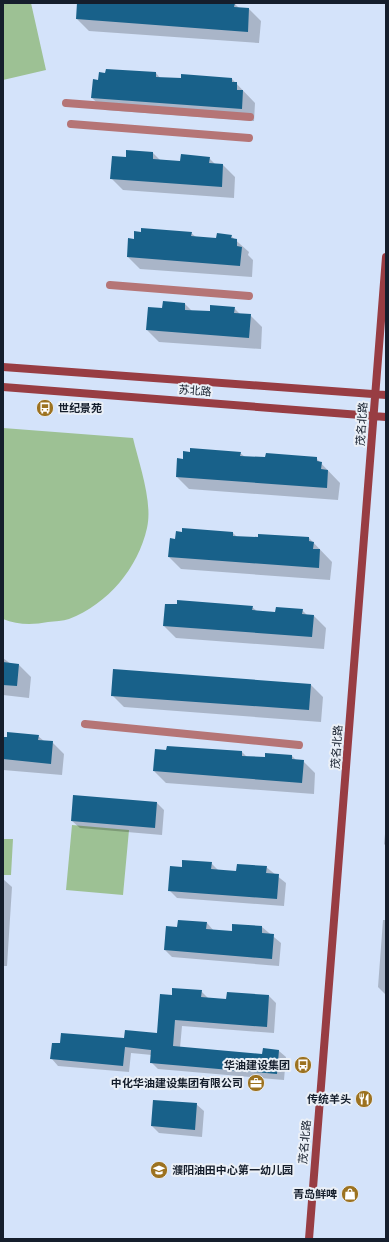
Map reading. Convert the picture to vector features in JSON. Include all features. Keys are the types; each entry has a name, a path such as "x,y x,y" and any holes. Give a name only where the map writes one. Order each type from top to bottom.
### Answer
{"street":[{"path":"66,103 250,117"},
{"path":"72,124 249,138"},
{"name":"茂名北路","path":"308,1239 386,257"},
{"path":"110,285 249,296"},
{"name":"苏北路","path":"3,367 386,395"},
{"name":"苏北路","path":"3,387 386,417"},
{"path":"86,724 299,745"}],"green space":[{"path":"3,3 31,3 46,70 3,80"},
{"path":"3,428 133,438 147,495 148,518 143,543 129,570 119,583 96,604 69,619 31,624 3,619"},
{"path":"72,825 129,830 123,895 66,890"},
{"path":"3,839 13,839 11,875 3,875"}],"building":[{"path":"77,3 235,3 234,7 249,8 248,32 76,19"},
{"path":"106,69 156,72 156,77 181,78 181,74 232,78 232,82 237,82 237,90 243,90 242,109 91,98 93,79 98,80 99,72 105,73"},
{"path":"126,150 153,152 153,159 180,161 181,154 210,157 209,163 223,164 222,187 110,179 112,156 126,157"},
{"path":"141,228 192,232 191,236 216,238 217,233 232,235 231,238 237,239 237,246 242,247 240,266 127,257 128,238 134,239 134,231 141,232"},
{"path":"163,301 185,303 185,310 210,311 210,305 235,307 234,313 251,314 249,338 146,330 148,307 162,308"},
{"path":"190,448 241,452 240,456 265,457 266,453 317,457 317,461 322,462 321,469 328,470 327,488 176,477 177,458 183,459 183,451 190,452"},
{"path":"182,528 233,532 233,536 258,537 258,534 309,537 309,541 314,542 313,549 320,549 319,568 168,557 170,538 175,539 176,531 182,532"},
{"path":"177,600 253,606 252,610 275,612 276,607 303,609 302,614 314,615 312,637 163,626 165,604 177,604"},
{"path":"3,662 19,664 17,686 3,685"},
{"path":"113,669 311,684 309,710 111,696"},
{"path":"7,732 39,735 38,740 53,741 51,764 3,759 3,737 7,737"},
{"path":"167,746 242,751 242,756 265,757 265,753 292,755 292,759 304,760 302,783 153,771 155,749 166,750"},
{"path":"73,795 157,802 155,828 71,821"},
{"path":"182,860 212,862 211,869 236,871 237,864 267,866 266,873 279,874 277,899 168,891 170,866 182,867"},
{"path":"178,920 207,922 206,929 232,931 232,924 262,926 262,933 274,934 272,959 164,950 166,926 177,927"},
{"path":"172,988 202,990 201,997 226,999 227,992 269,995 267,1027 175,1020 173,1046 262,1054 263,1048 279,1050 277,1074 150,1063 151,1050 125,1047 123,1066 50,1059 52,1043 60,1043 61,1033 124,1038 125,1030 157,1033 160,994 172,995"},
{"path":"153,1100 197,1103 195,1130 151,1126"}],"place":[{"name":"世纪景苑","path":"45,408"},
{"name":"华油建设集团","path":"303,1065"},
{"name":"中化华油建设集团有限公司","path":"256,1083"},
{"name":"传统羊头","path":"364,1099"},
{"name":"濮阳油田中心第一幼儿园","path":"159,1170"},
{"name":"青岛鲜啤","path":"350,1194"}]}
